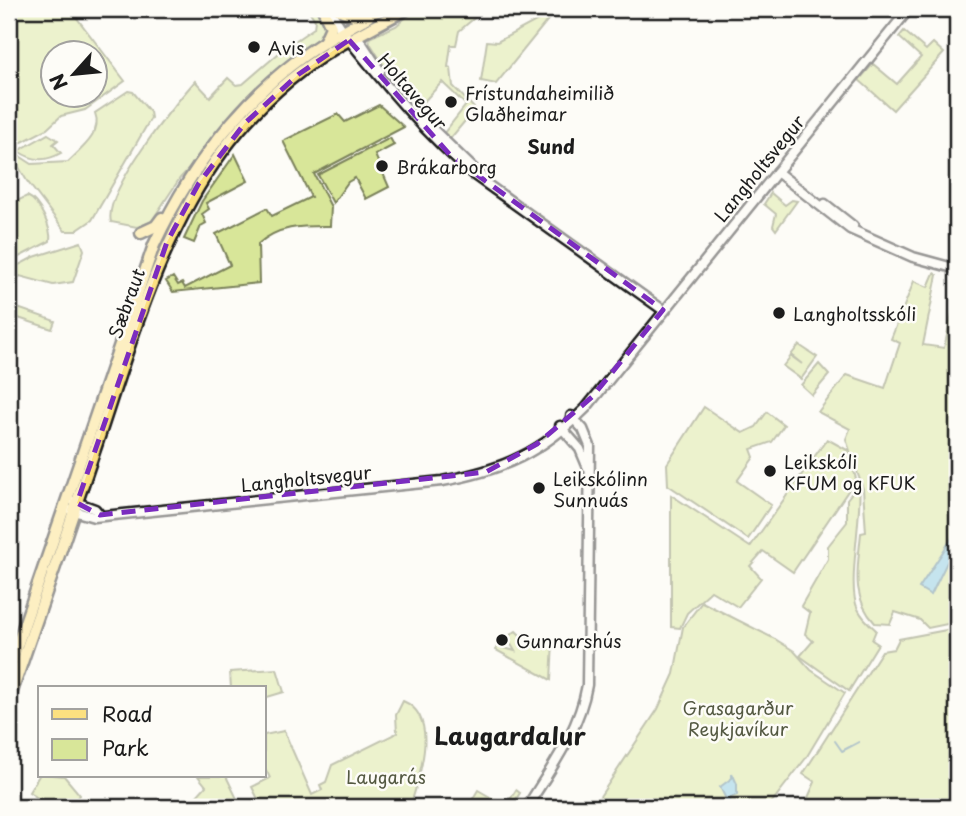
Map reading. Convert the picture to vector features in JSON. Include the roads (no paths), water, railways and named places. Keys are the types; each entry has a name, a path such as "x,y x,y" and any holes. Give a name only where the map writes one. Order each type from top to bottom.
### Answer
{"highway":[{"path":"338,9 358,17 382,9"},
{"name":"Sæbraut","path":"350,34 382,9"},
{"name":"Sæbraut","path":"350,34 406,9"}],"main road":[{"name":"Holtavegur","path":"326,9 350,34"},
{"path":"324,43 331,27 326,9"},
{"name":"Holtavegur","path":"338,9 350,34"},
{"name":"Sæbraut","path":"9,700 155,244 190,177 237,117 274,81 324,43 350,34"},
{"name":"Sæbraut","path":"9,669 161,257 199,183 238,131 269,99 350,34"},
{"path":"141,233 159,223 179,189 190,177"}],"street":[{"name":"Langholtsvegur","path":"70,506 95,509 100,514 442,481 486,472 538,447 573,418 592,397 860,73 862,66 909,9"},
{"name":"Holtavegur","path":"350,34 405,101 486,183 663,310"},
{"path":"779,169 842,225 913,257 957,269"},
{"path":"527,807 570,738 585,696 589,440 573,418"},
{"path":"562,428 580,449 590,471"}],"water":[{"path":"956,532 957,558 948,560 931,595 919,588"},
{"path":"732,773 737,784 737,795 729,798 733,807 723,807 726,799 720,787 732,778"}],"waterway":[{"path":"835,741 842,751 859,742"}],"place":[{"name":"Avis","path":"254,47"},
{"name":"Frístundaheimilið Glaðheimar","path":"451,102"},
{"name":"Brákarborg","path":"382,166"},
{"name":"Langholtsskóli","path":"779,313"},
{"name":"Leikskóli KFUM og KFUK","path":"770,471"},
{"name":"Leikskólinn Sunnuás","path":"539,488"},
{"name":"Gunnarshús","path":"502,640"}],"district":[{"name":"Sund","path":"551,146"},
{"name":"Laugardalur","path":"510,735"}],"park label":[{"name":"Grasagarður Reykjavíkur","path":"738,717"},
{"name":"Laugarás","path":"386,776"}]}
